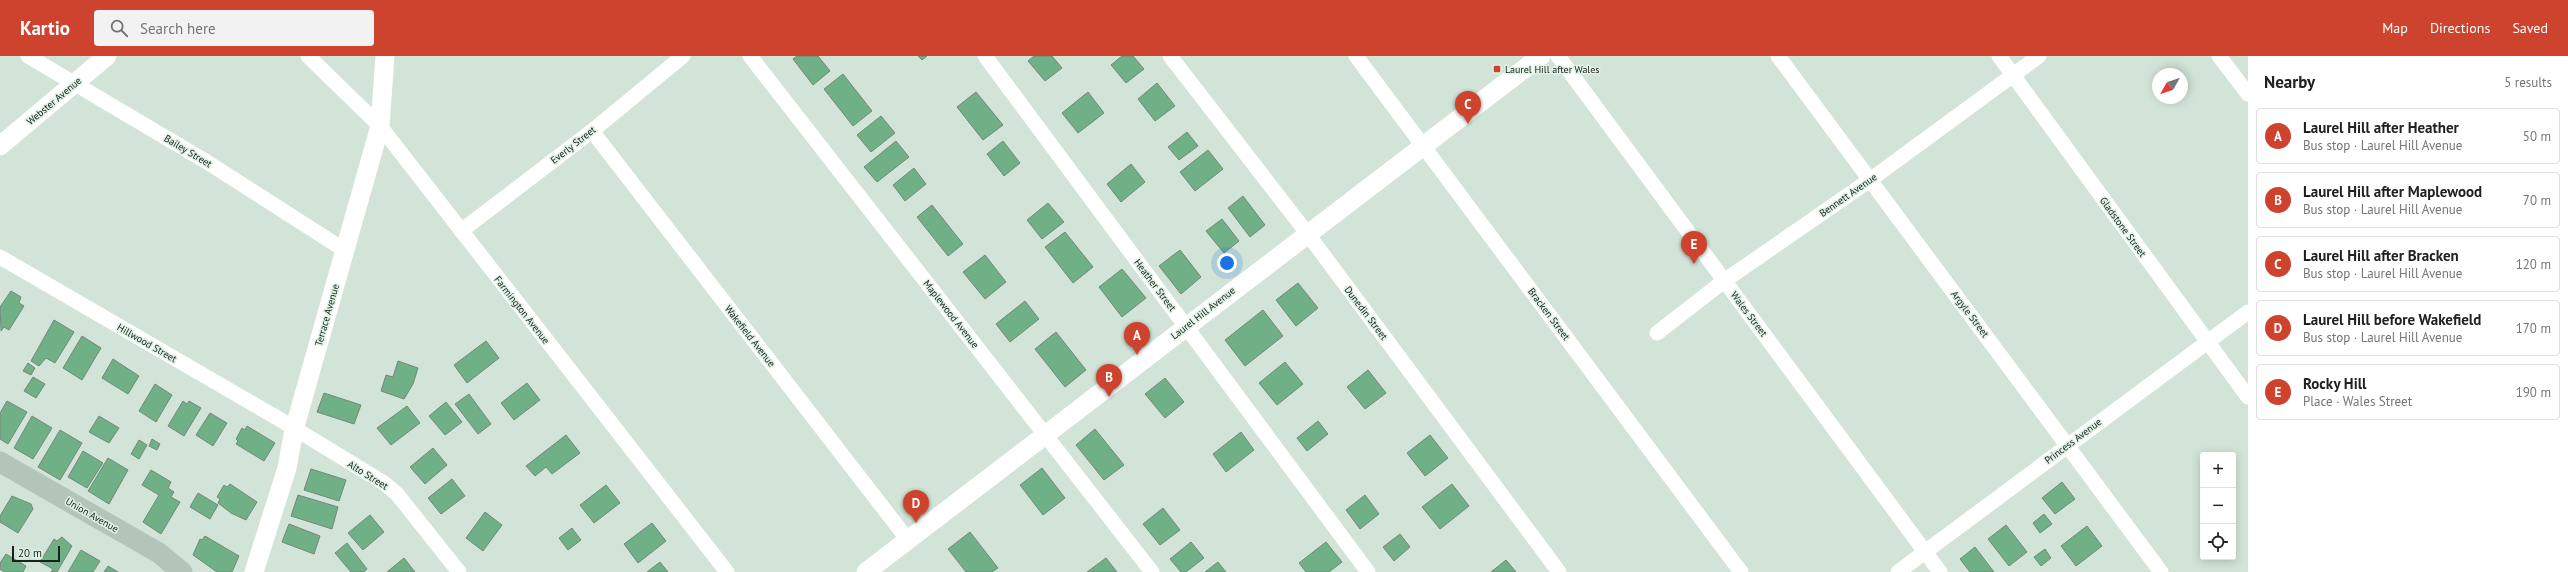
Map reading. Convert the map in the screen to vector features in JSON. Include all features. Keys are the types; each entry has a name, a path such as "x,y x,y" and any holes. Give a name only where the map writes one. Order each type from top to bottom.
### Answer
{"main road":[{"name":"Union Avenue","path":"0,462 159,553 182,572"}],"street":[{"name":"Bailey Street","path":"28,56 207,162 346,251"},
{"name":"Webster Avenue","path":"0,146 107,56"},
{"name":"Farmington Avenue","path":"308,56 380,126 727,572"},
{"name":"Terrace Avenue","path":"254,572 287,468 294,430 346,251 380,126 385,56"},
{"name":"Everly Street","path":"461,231 592,132 683,56"},
{"name":"Maplewood Avenue","path":"750,56 1152,572"},
{"name":"Heather Street","path":"986,56 1368,572"},
{"name":"Dunedin Street","path":"1170,56 1307,233 1559,572"},
{"name":"Bracken Street","path":"1356,56 1424,145 1741,572"},
{"name":"Laurel Hill Avenue","path":"866,572 1307,233 1541,56"},
{"name":"Wales Street","path":"1558,56 1940,572"},
{"name":"Argyle Street","path":"1778,56 2161,572"},
{"name":"Gladstone Street","path":"1999,56 2248,397"},
{"name":"Bennett Avenue","path":"1657,333 1724,281 1870,180 2038,56"},
{"path":"2219,56 2248,94"},
{"name":"Wakefield Avenue","path":"592,132 908,540"},
{"name":"Hillwood Street","path":"0,257 294,430"},
{"name":"Princess Avenue","path":"1898,572 2248,312"},
{"name":"Alto Street","path":"294,430 384,483 397,494 459,572"}],"building":[{"path":"797,56 818,56 830,71 813,85 793,59"},
{"path":"918,56 927,56 922,60"},
{"path":"1034,56 1052,56 1062,68 1045,81 1028,61"},
{"path":"1122,56 1133,56 1144,69 1126,83 1111,65"},
{"path":"843,74 872,111 853,126 824,89"},
{"path":"1157,83 1175,106 1155,121 1138,99"},
{"path":"976,92 1003,125 983,140 957,107"},
{"path":"1088,92 1104,113 1078,133 1062,113"},
{"path":"881,116 895,133 871,152 857,135"},
{"path":"1187,132 1198,146 1179,160 1168,147"},
{"path":"896,141 909,157 877,182 864,167"},
{"path":"1003,141 1020,163 1004,176 987,154"},
{"path":"1208,150 1223,169 1195,191 1180,172"},
{"path":"1131,164 1145,182 1121,202 1107,184"},
{"path":"914,168 926,184 905,201 893,185"},
{"path":"1243,196 1265,225 1250,237 1228,208"},
{"path":"1048,203 1064,222 1042,239 1027,220"},
{"path":"932,205 963,244 948,256 917,217"},
{"path":"1222,219 1239,241 1224,253 1206,231"},
{"path":"1065,232 1093,267 1073,283 1045,247"},
{"path":"1180,250 1201,277 1181,294 1159,266"},
{"path":"985,255 1006,282 985,299 963,272"},
{"path":"1122,269 1146,298 1122,317 1099,287"},
{"path":"1298,283 1318,308 1296,326 1276,300"},
{"path":"11,291 21,297 19,303 24,306 9,330 4,327 1,331 0,307"},
{"path":"1025,301 1039,319 1010,342 996,324"},
{"path":"1263,310 1283,336 1245,366 1225,340"},
{"path":"54,320 74,332 55,363 46,358 39,366 31,361"},
{"path":"1056,332 1086,370 1065,387 1035,349"},
{"path":"82,336 101,348 82,380 63,368"},
{"path":"486,341 499,358 467,383 454,365"},
{"path":"113,359 139,376 128,394 102,378"},
{"path":"398,361 418,368 413,384 404,399 381,391 386,375 393,377"},
{"path":"1285,362 1303,384 1277,405 1259,383"},
{"path":"28,363 35,368 31,375 23,371"},
{"path":"1368,370 1386,393 1365,409 1347,387"},
{"path":"33,377 45,384 36,398 24,391"},
{"path":"1165,378 1184,402 1165,418 1145,394"},
{"path":"527,383 540,400 514,420 501,403"},
{"path":"155,384 172,395 156,422 139,411"},
{"path":"324,393 361,405 354,424 317,412"},
{"path":"469,394 491,424 478,434 455,404"},
{"path":"7,401 27,412 8,444 0,439 0,413"},
{"path":"183,401 187,404 189,401 201,408 184,436 168,426"},
{"path":"446,402 462,422 445,435 429,416"},
{"path":"407,406 420,423 391,445 377,428"},
{"path":"210,413 227,423 213,446 196,435"},
{"path":"32,416 52,428 33,459 14,448"},
{"path":"99,416 119,428 109,443 89,432"},
{"path":"1318,421 1328,434 1307,451 1297,438"},
{"path":"247,426 275,443 264,461 236,444 238,441 236,439 242,428 245,430"},
{"path":"1095,429 1124,465 1104,480 1076,445"},
{"path":"60,430 82,443 60,480 38,467"},
{"path":"1241,432 1254,450 1226,472 1213,454"},
{"path":"566,435 580,453 552,474 546,467 535,476 526,466"},
{"path":"1430,435 1448,458 1425,476 1407,453"},
{"path":"152,439 160,444 157,450 149,446"},
{"path":"139,440 147,445 139,459 131,454"},
{"path":"433,448 447,465 425,484 410,467"},
{"path":"83,451 103,463 87,488 68,477"},
{"path":"108,458 128,470 109,504 88,491"},
{"path":"1042,468 1065,498 1043,515 1020,485"},
{"path":"311,469 346,480 339,501 304,490"},
{"path":"151,470 171,482 168,488 174,492 171,497 180,502 161,534 143,522 159,495 142,485"},
{"path":"452,479 465,496 441,514 428,498"},
{"path":"2062,482 2075,499 2055,514 2042,498"},
{"path":"230,484 257,502 246,520 231,513 218,503 220,499 217,497 224,485 227,487"},
{"path":"1452,484 1469,506 1440,529 1422,507"},
{"path":"606,485 620,503 594,523 580,505"},
{"path":"198,493 218,505 210,519 190,507"},
{"path":"298,495 338,507 332,529 291,516"},
{"path":"1365,495 1379,514 1360,529 1346,510"},
{"path":"12,496 31,504 33,509 18,533 0,522 0,516"},
{"path":"1163,508 1180,530 1160,545 1143,524"},
{"path":"485,512 502,525 483,551 466,538"},
{"path":"2044,514 2052,524 2040,533 2033,523"},
{"path":"370,515 384,532 363,550 348,533"},
{"path":"652,523 666,541 638,563 624,544"},
{"path":"289,524 320,536 314,554 282,542"},
{"path":"2006,525 2027,552 2009,566 1988,539"},
{"path":"2087,526 2102,546 2076,566 2061,546"},
{"path":"572,528 581,540 568,550 559,538"},
{"path":"970,532 998,568 992,572 966,572 948,549"},
{"path":"1400,534 1410,547 1394,561 1383,547"},
{"path":"205,536 239,556 232,572 217,572 193,555 200,539 202,540"},
{"path":"62,537 72,546 57,572 51,572 53,569 40,562 54,539 57,541"},
{"path":"1191,542 1204,558 1186,572 1181,572 1170,559"},
{"path":"1326,542 1342,562 1329,572 1306,572 1299,563"},
{"path":"347,543 367,569 364,572 351,572 335,553"},
{"path":"1975,547 1994,572 1970,572 1960,559"},
{"path":"2045,549 2051,558 2041,566 2034,557"},
{"path":"81,550 100,561 93,572 68,572"},
{"path":"6,554 26,566 23,572 4,572 0,569 0,563"},
{"path":"404,558 415,572 387,572"},
{"path":"1106,558 1117,572 1087,572"},
{"path":"1506,560 1516,572 1491,572"},
{"path":"660,562 668,572 647,572"},
{"path":"1218,562 1226,572 1205,572"},
{"path":"108,566 118,572 104,572"}],"place":[{"name":"Laurel Hill after Wales","path":"1497,69"},
{"name":"Laurel Hill after Bracken","path":"1468,124"},
{"name":"Rocky Hill","path":"1694,264"},
{"name":"Laurel Hill after Heather","path":"1137,355"},
{"name":"Laurel Hill after Maplewood","path":"1109,397"},
{"name":"Laurel Hill before Wakefield","path":"916,523"}]}
